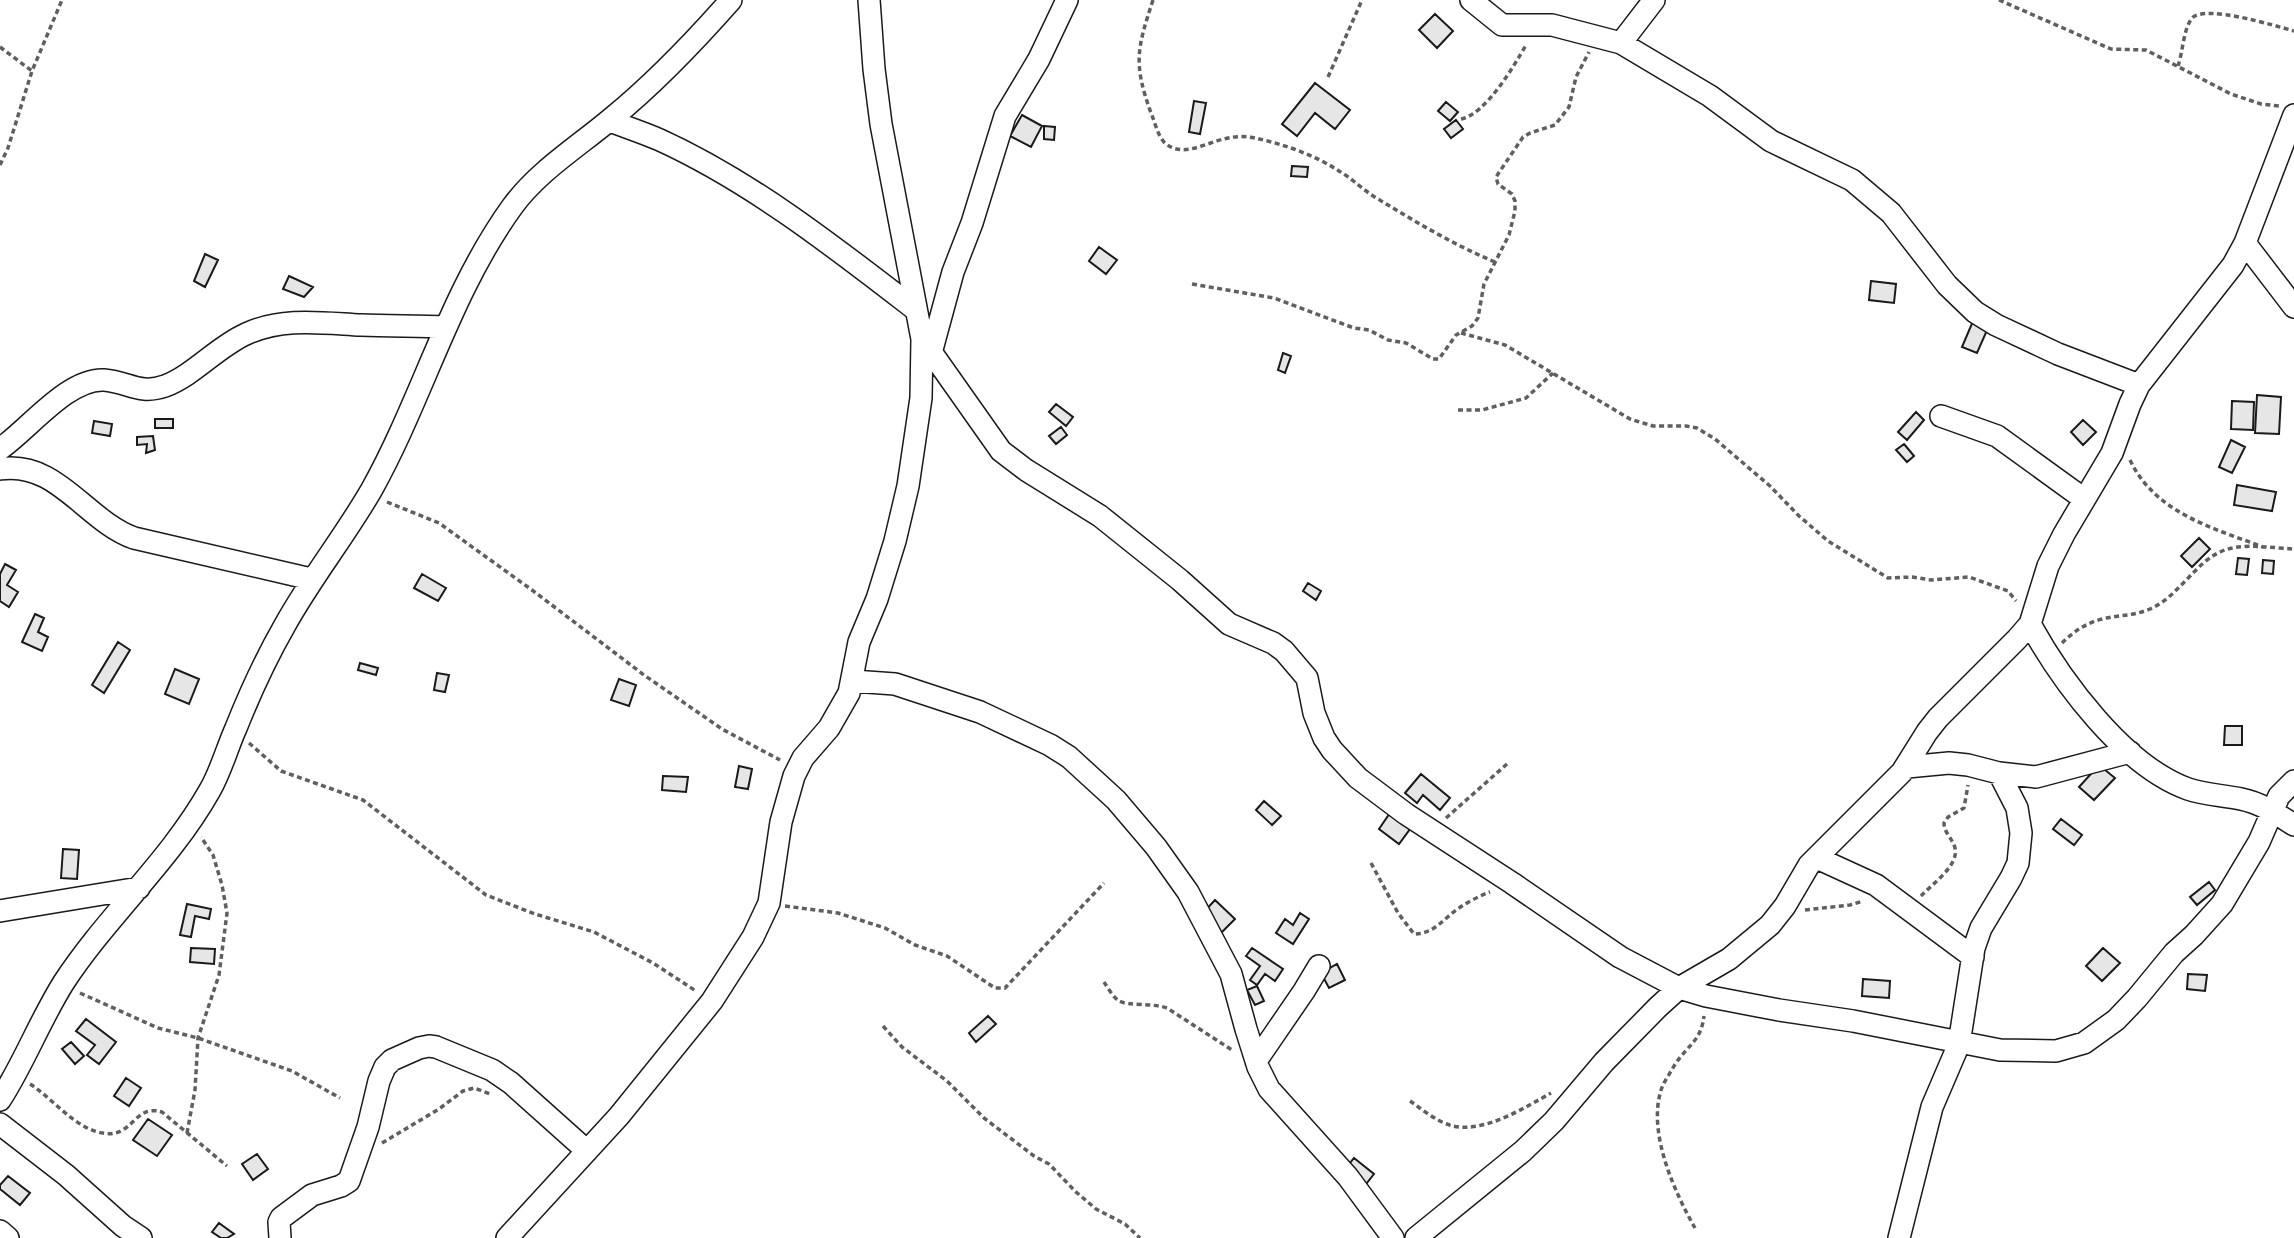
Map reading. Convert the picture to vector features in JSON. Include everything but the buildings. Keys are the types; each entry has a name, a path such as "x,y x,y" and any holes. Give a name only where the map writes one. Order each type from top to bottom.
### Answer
{"street":[{"path":"0,1100 16,1075 62,985 191,821 212,787 235,729 284,625 311,579 370,493 388,459 446,327 494,235 520,198 561,159 655,82 716,10 731,0"},
{"path":"869,0 881,124 916,310 926,346 1001,451 1111,524 1229,624 1273,643 1284,651 1307,678 1314,713 1332,750 1358,778 1620,957 1679,988 1706,996 1853,1021 1959,1044 2000,1050 2056,1051 2084,1043 2116,1020 2174,953 2222,904 2259,842 2281,792 2294,781"},
{"path":"507,1238 587,1151 712,1001 752,937 769,903 785,800 803,758 842,709 853,681 859,642 877,599 895,541 908,486 926,346 972,223 1005,116 1039,59 1067,0"},
{"path":"1471,0 1502,25 1552,25 1611,40 1710,96 1772,141 1852,180 1891,213 1947,285 1975,312 2049,350 2139,385"},
{"path":"1611,40 1654,0"},
{"path":"1416,1238 1523,1151 1635,1028 1679,988 1729,959 1770,925 1809,865 1907,767 1938,718 2030,624 2048,566 2112,453 2139,385 2222,282 2245,243 2288,111"},
{"path":"610,121 660,140 745,187 839,251 916,310"},
{"path":"2245,243 2294,307"},
{"path":"0,449 75,386 102,380 136,389 152,390 170,384 244,334 270,325 329,323 446,327"},
{"path":"1941,416 1997,436 2084,499"},
{"path":"0,469 25,469 47,477 71,493 109,526 134,538 311,579"},
{"path":"2030,624 2048,657 2091,712 2130,752 2169,781 2200,793 2243,799 2272,810 2294,825"},
{"path":"853,681 895,684 980,712 1050,745 1069,757 1116,800 1156,847 1188,892 1231,974 1256,1060 1269,1089 1348,1177 1393,1238"},
{"path":"1907,767 1950,763 2025,777 2047,775 2130,752"},
{"path":"1899,1238 1932,1107 1959,1044 1973,957 1981,928 2011,878 2021,847 2017,808 1998,773"},
{"path":"1817,858 1865,879 1973,957"},
{"path":"0,911 139,888"},
{"path":"1256,1060 1319,966"},
{"path":"280,1238 281,1218 312,1195 345,1184 355,1169 385,1067 392,1060 419,1048 436,1047 492,1070 587,1151"},
{"path":"0,1124 141,1238"},
{"path":"0,1231 8,1238"}],"path":[{"path":"0,165 32,71 62,0"},
{"path":"1153,0 1142,35 1138,72 1159,134 1166,144 1180,150 1188,150 1225,138 1247,137 1314,157 1339,170 1377,198 1455,245 1495,262"},
{"path":"1328,77 1362,0"},
{"path":"1999,0 2110,49 2146,50 2231,94 2288,111"},
{"path":"2178,66 2187,29 2192,19 2199,14 2250,20 2294,31"},
{"path":"1461,119 1476,113 1488,100 1514,66 1538,25"},
{"path":"1192,284 1274,298 1346,325 1369,330 1388,340 1406,343 1434,359 1439,359 1454,337 1472,326 1478,318 1484,284 1509,234 1515,211 1512,194 1498,184 1496,177 1523,137 1555,125 1569,107 1576,76 1585,58 1611,40"},
{"path":"0,47 32,71"},
{"path":"1461,333 1505,345 1630,419 1649,425 1697,428 1715,439 1770,486 1828,541 1888,578 1969,577 2008,591 2030,624"},
{"path":"1458,410 1482,410 1526,398 1553,373"},
{"path":"2119,436 2134,468 2150,491 2164,504 2195,520 2265,547"},
{"path":"370,493 439,523 644,675 722,729 773,758 787,762 803,758"},
{"path":"2048,657 2081,627 2103,619 2149,610 2168,598 2221,551 2265,547 2294,549"},
{"path":"235,729 281,771 363,800 486,895 594,932 653,963 712,1001"},
{"path":"1432,831 1507,764"},
{"path":"1908,909 1954,861 1954,844 1945,831 1944,823 1948,817 1965,806 1972,766"},
{"path":"187,1133 195,1090 198,1038 219,975 227,912 213,855 191,821"},
{"path":"1371,863 1398,913 1411,932 1416,934 1426,933 1438,926 1459,908 1483,894 1516,886"},
{"path":"769,903 838,913 885,928 915,945 947,956 1000,989 1005,988 1104,883"},
{"path":"1782,909 1819,910 1850,905 1886,893"},
{"path":"1104,982 1118,1000 1128,1004 1167,1008 1220,1044 1256,1060"},
{"path":"62,985 158,1028 198,1038 292,1071 340,1098"},
{"path":"1695,1228 1670,1180 1660,1136 1658,1106 1660,1094 1677,1061 1702,1032 1706,996"},
{"path":"883,1026 902,1047 947,1082 984,1118 1034,1156 1049,1164 1097,1209 1125,1224 1140,1238"},
{"path":"16,1075 95,1132 122,1132 139,1115 149,1110 162,1112 227,1166"},
{"path":"359,1156 439,1109 463,1091 474,1088 492,1094 509,1082"},
{"path":"1410,1101 1448,1124 1465,1126 1485,1124 1501,1118 1552,1092"}]}
